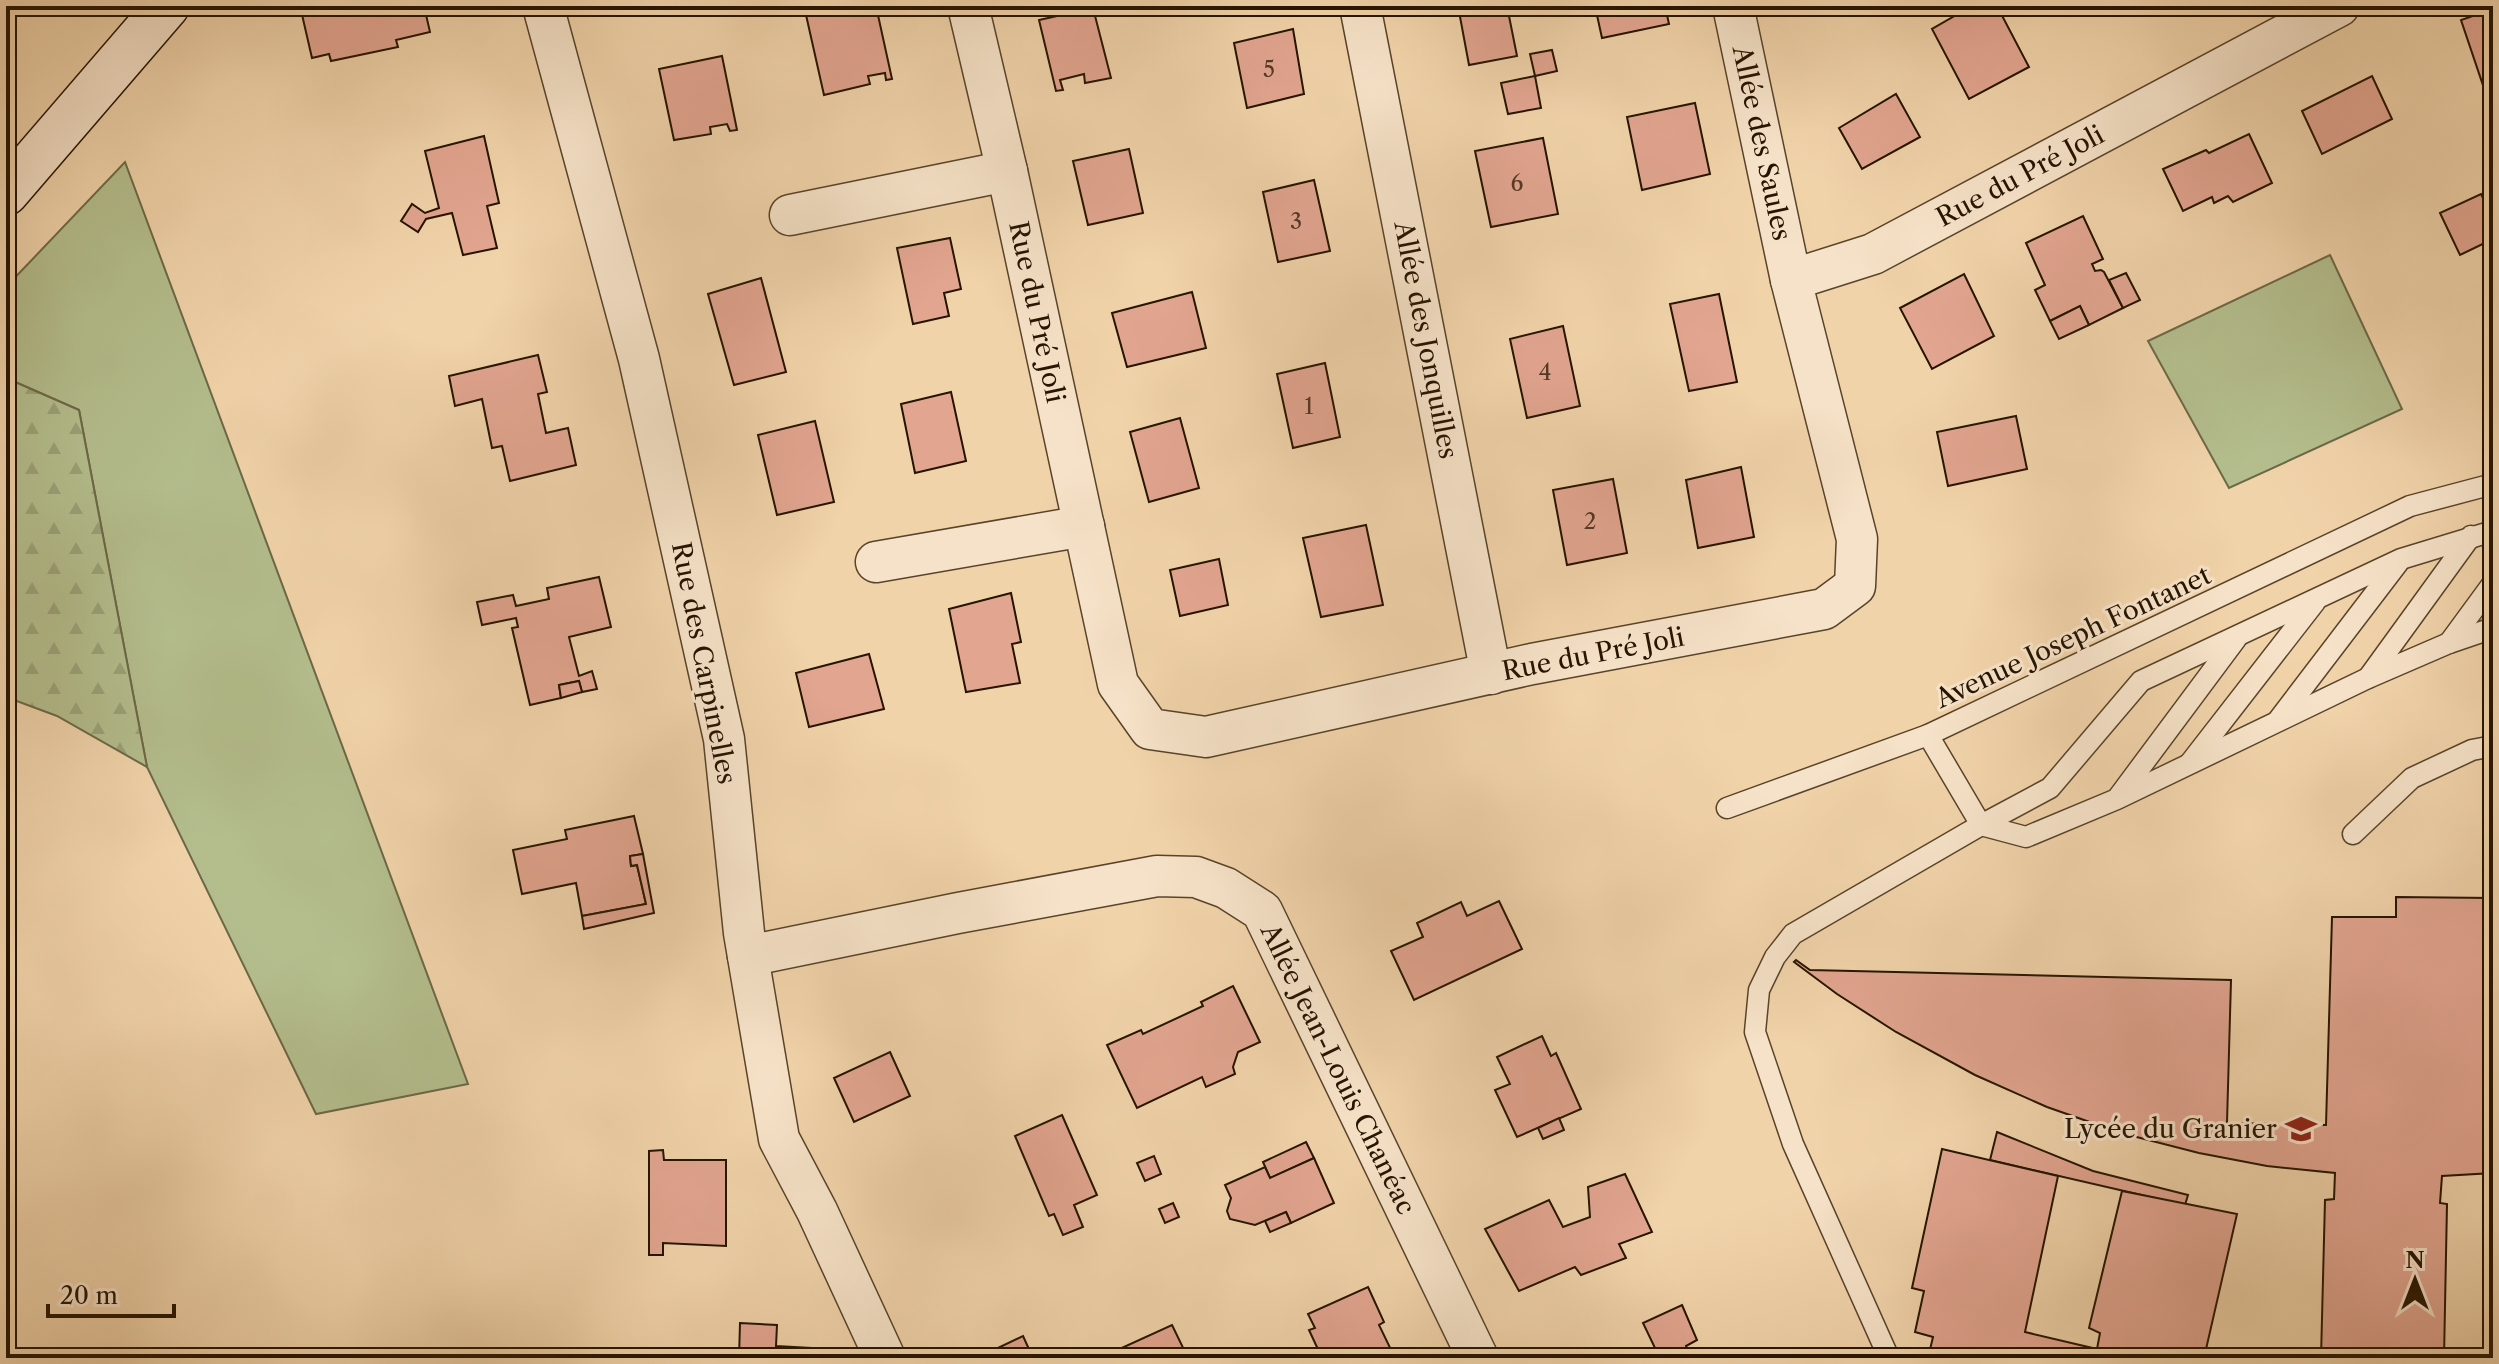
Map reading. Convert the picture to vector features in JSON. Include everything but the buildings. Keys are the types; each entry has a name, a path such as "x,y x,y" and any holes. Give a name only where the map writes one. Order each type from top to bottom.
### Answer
{"main road":[{"path":"6,193 152,11"}],"street":[{"name":"Rue des Carpinelles","path":"543,6 639,359 721,723 748,956 779,1139 817,1211 885,1358"},
{"name":"Rue du Pré Joli","path":"968,6 1007,171 1118,684 1150,729 1206,737 1532,664 1824,609 1855,586 1857,539 1791,280 1873,254 2339,6"},
{"name":"Allée des Jonquilles","path":"1360,6 1491,674"},
{"name":"Allée des Saules","path":"1733,6 1791,280"},
{"path":"790,215 1007,171"},
{"path":"876,562 1084,526"},
{"name":"Allée Jean-Louis Chanéac","path":"748,956 1157,876 1196,877 1226,888 1262,911 1478,1358"}],"lane":[{"name":"Avenue Joseph Fontanet","path":"1981,825 1928,735 2410,506 2493,484"},
{"path":"1889,1358 1793,1144 1755,1032 1759,990 1775,957 1793,934 2050,788 2141,681 2401,559 2493,531"},
{"path":"2368,678 2471,536"},
{"path":"2277,723 2401,559"},
{"path":"2449,643 2493,583"},
{"path":"2187,766 2318,597"},
{"path":"1981,825 2026,837 2117,799 2368,678 2449,643 2493,628"},
{"path":"2117,799 2239,635"},
{"path":"1727,808 1928,735"},
{"path":"2353,834 2412,778 2472,750 2493,746"}],"green space":[{"path":"125,162 468,1084 316,1114 147,767 79,410 6,378 6,287"},
{"path":"2330,255 2402,409 2229,488 2148,341"},
{"path":"6,378 79,410 147,767 57,716 6,697"}],"place":[{"name":"Lycée du Granier","path":"2301,1129"}]}
